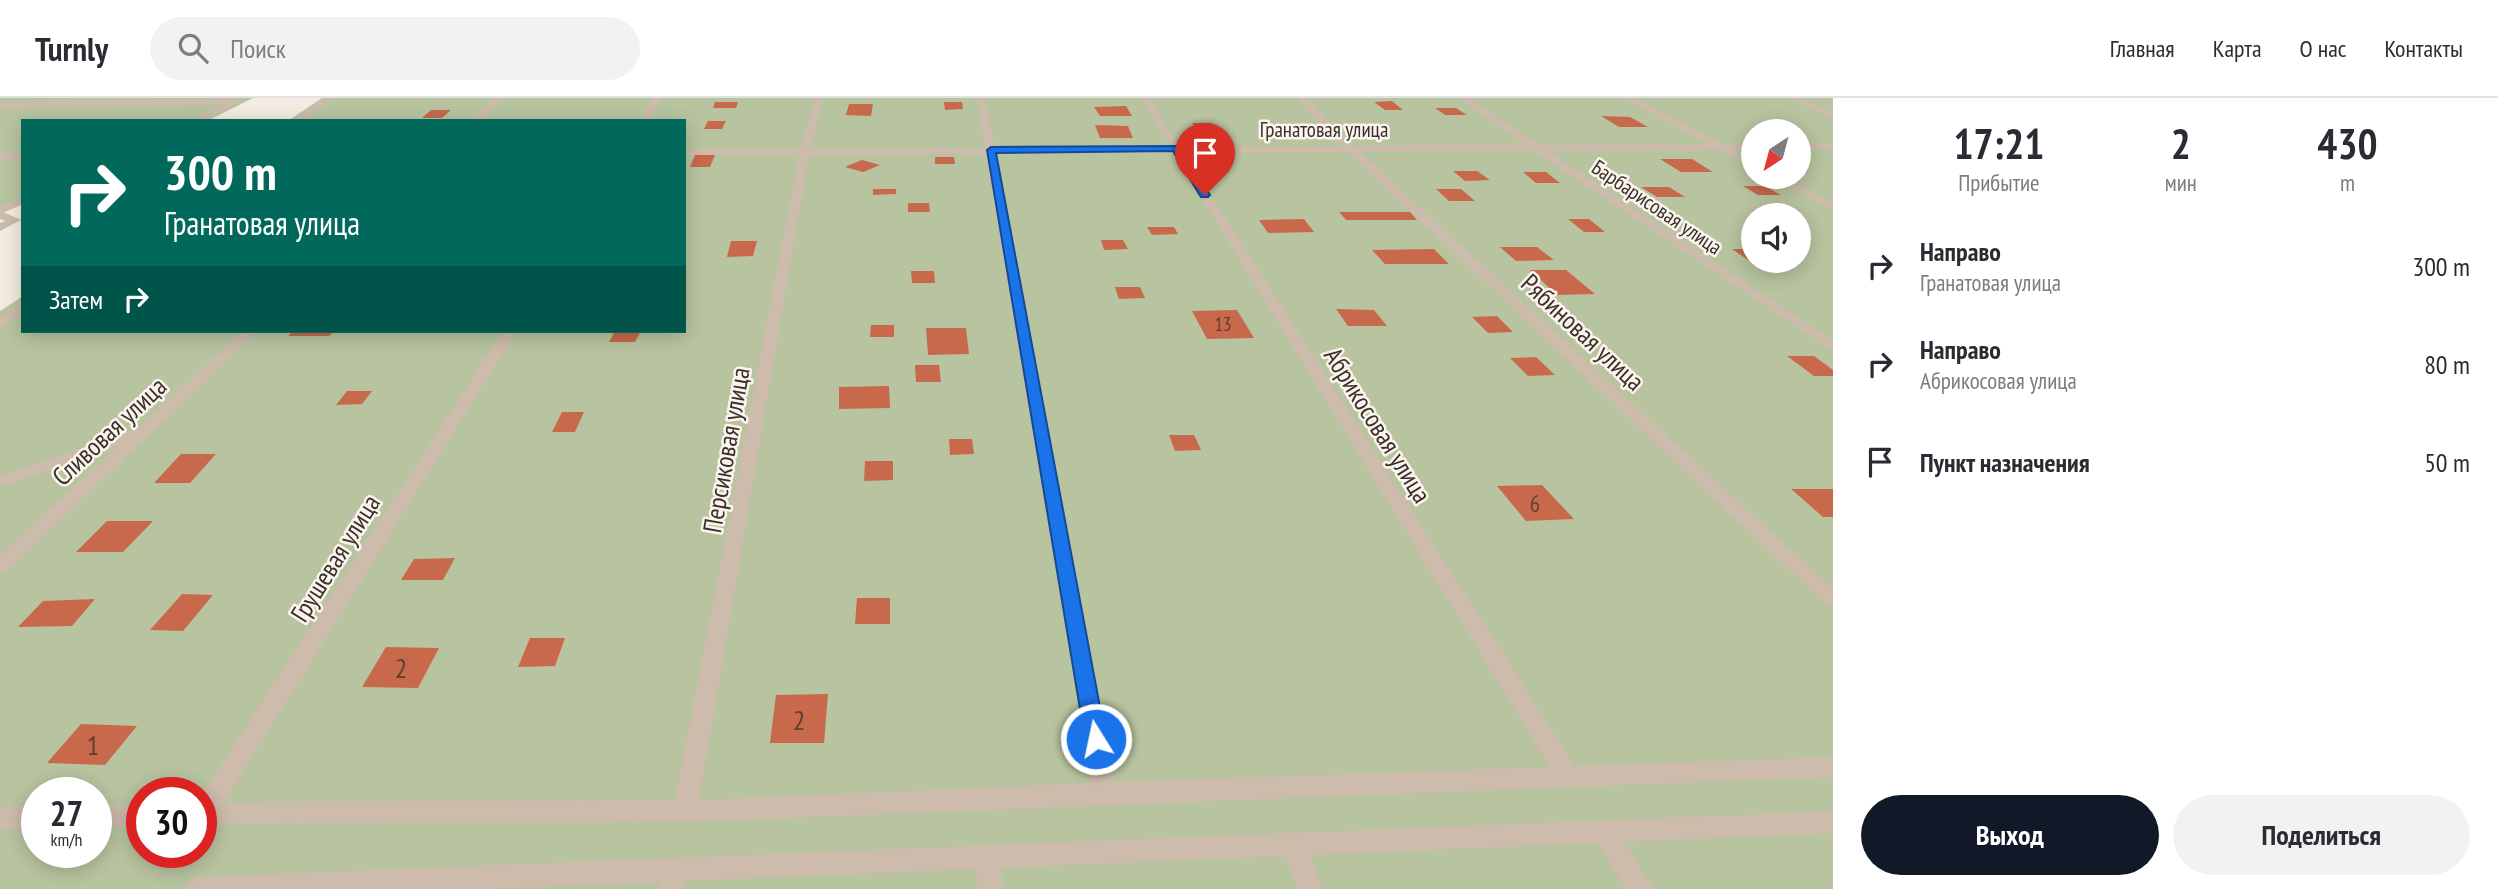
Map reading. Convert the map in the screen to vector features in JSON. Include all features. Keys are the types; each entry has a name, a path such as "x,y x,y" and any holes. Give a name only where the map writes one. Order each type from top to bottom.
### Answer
{"street":[{"path":"300,119 331,98"},
{"path":"476,119 499,98"},
{"path":"644,119 657,98"},
{"name":"Персиковая улица","path":"685,811 805,151 819,98"},
{"path":"981,98 1105,793"},
{"name":"Абрикосовая улица","path":"1144,98 1569,778"},
{"name":"Рябиновая улица","path":"1301,98 1350,148 1833,600"},
{"name":"Барбарисовая улица","path":"1462,98 1833,347"},
{"path":"1628,98 1741,158"},
{"path":"1792,98 1833,116"},
{"path":"0,106 239,100"},
{"path":"197,119 239,100"},
{"path":"1811,146 1833,146"},
{"name":"Гранатовая улица","path":"686,152 1741,147"},
{"path":"0,156 21,156"},
{"path":"1799,189 1833,207"},
{"path":"0,213 21,201"},
{"path":"0,213 15,220 0,228"},
{"path":"0,324 21,308"},
{"name":"Сливовая улица","path":"0,566 249,333"},
{"name":"Грушевая улица","path":"217,791 509,333"},
{"path":"0,482 145,431"},
{"path":"217,813 685,811 1833,767"},
{"path":"0,818 21,817"},
{"path":"198,889 673,879 987,857 1833,822"},
{"path":"1603,831 1642,889"},
{"path":"1293,844 1310,889"},
{"path":"987,857 991,889"}],"green space":[{"path":"0,98 253,98 211,119 21,119 21,205 0,214"},
{"path":"322,98 1833,98 1833,889 0,889 0,311 21,297 21,333 686,333 686,119 291,119"}],"building":[{"path":"1392,101 1403,110 1385,110 1374,102"},
{"path":"715,102 738,102 736,108 713,108"},
{"path":"944,102 962,102 963,109 945,110"},
{"path":"849,104 873,104 871,116 846,115"},
{"path":"1126,106 1132,116 1100,116 1094,107"},
{"path":"1435,108 1456,108 1467,115 1445,115"},
{"path":"431,110 451,110 442,118 422,118"},
{"path":"1601,116 1630,117 1648,127 1619,127"},
{"path":"708,121 726,121 722,129 704,129"},
{"path":"1192,123 1211,123 1218,132 1198,132"},
{"path":"1095,125 1128,126 1133,138 1100,138"},
{"path":"695,155 715,155 710,167 690,167"},
{"path":"935,157 954,157 955,164 935,164"},
{"path":"1660,159 1692,159 1713,172 1681,172"},
{"path":"862,160 880,165 863,172 845,167"},
{"path":"1453,171 1477,171 1490,180 1465,181"},
{"path":"1523,172 1546,172 1560,183 1536,183"},
{"path":"1641,187 1669,187 1685,197 1657,197"},
{"path":"873,189 896,189 896,194 873,195"},
{"path":"1436,189 1461,189 1475,201 1449,201"},
{"path":"1748,189 1770,189 1781,195 1758,195"},
{"path":"908,203 929,203 930,212 908,212"},
{"path":"1339,212 1410,212 1417,220 1346,220"},
{"path":"1304,219 1314,232 1268,233 1259,220"},
{"path":"1568,219 1589,219 1605,232 1584,232"},
{"path":"1147,227 1174,227 1178,234 1152,235"},
{"path":"1101,240 1123,240 1128,249 1104,250"},
{"path":"731,241 757,241 753,256 727,257"},
{"path":"1500,247 1537,247 1554,260 1516,261"},
{"path":"1434,249 1449,264 1385,264 1372,250"},
{"path":"1530,270 1566,270 1595,294 1557,295"},
{"path":"911,271 934,271 935,283 912,283"},
{"path":"1115,287 1140,287 1145,298 1119,299"},
{"path":"1336,309 1374,310 1387,326 1348,326"},
{"path":"1237,310 1254,338 1207,339 1192,311"},
{"path":"1497,316 1513,332 1488,333 1472,317"},
{"path":"871,325 894,325 894,337 870,337"},
{"path":"926,328 966,328 969,354 928,355"},
{"path":"291,333 333,333 329,336 288,336"},
{"path":"614,333 640,333 635,342 609,342"},
{"path":"1787,356 1814,356 1833,370 1833,376 1814,376"},
{"path":"1536,357 1555,375 1528,376 1510,358"},
{"path":"915,365 939,365 941,382 916,382"},
{"path":"889,386 890,408 839,409 839,387"},
{"path":"347,391 372,391 362,404 336,405"},
{"path":"562,412 584,412 575,432 552,432"},
{"path":"1169,435 1194,435 1201,450 1175,451"},
{"path":"949,439 972,439 974,454 950,455"},
{"path":"181,454 216,454 190,483 154,483"},
{"path":"865,461 893,461 893,480 864,481"},
{"path":"1542,485 1574,519 1526,521 1497,486"},
{"path":"1791,489 1833,489 1833,517 1823,517"},
{"path":"107,521 153,521 123,552 76,552"},
{"path":"455,558 443,580 401,580 414,559"},
{"path":"182,594 213,595 183,631 150,630"},
{"path":"857,598 890,598 890,624 855,624"},
{"path":"95,599 72,626 18,627 43,601"},
{"path":"530,638 565,638 555,666 518,667"},
{"path":"386,647 439,648 418,688 362,687"},
{"path":"828,694 824,743 770,743 776,695"},
{"path":"81,724 137,726 105,765 47,763"}],"route":[{"path":"1096,739 991,150 1176,148 1205,195"}]}
